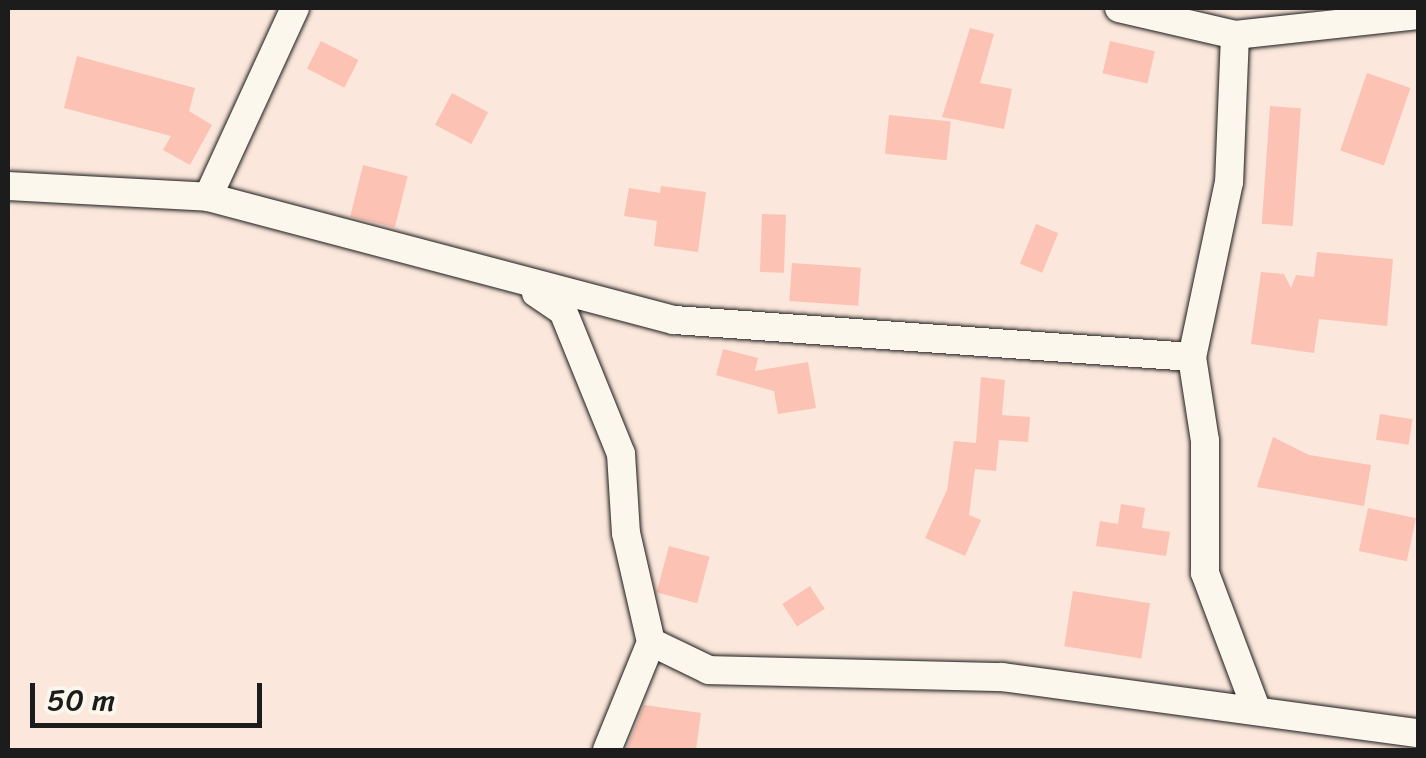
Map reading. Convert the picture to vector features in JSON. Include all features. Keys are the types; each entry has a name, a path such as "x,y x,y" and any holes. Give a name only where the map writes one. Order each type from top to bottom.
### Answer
{"street":[{"path":"208,198 295,8"},
{"path":"1119,8 1235,35 1418,15"},
{"path":"1235,35 1229,182 1192,357 1205,440 1205,572 1257,711"},
{"path":"8,186 208,198 674,320 1192,357"},
{"path":"518,281 563,311 622,454 628,552 650,642 607,750"},
{"path":"650,642 709,670 1002,676 1418,733"}],"building":[{"path":"970,28 994,34 980,83 1012,89 1004,129 942,117"},
{"path":"321,41 358,60 344,88 307,69"},
{"path":"1110,41 1155,51 1147,84 1103,73"},
{"path":"77,56 195,88 189,111 212,125 190,165 163,150 171,136 64,108"},
{"path":"1367,73 1410,88 1384,166 1340,151"},
{"path":"452,93 488,112 471,144 435,125"},
{"path":"1270,106 1301,108 1293,226 1262,224"},
{"path":"889,115 951,121 947,160 885,154"},
{"path":"363,165 408,176 395,228 350,216"},
{"path":"661,186 706,192 698,252 654,246 657,221 624,216 629,188 660,193"},
{"path":"762,214 786,215 784,273 760,272"},
{"path":"1036,224 1058,233 1042,273 1020,264"},
{"path":"1317,252 1393,259 1387,326 1319,319 1314,353 1251,344 1261,272 1284,274 1291,288 1296,275 1314,277"},
{"path":"792,263 861,268 858,306 789,301"},
{"path":"723,349 758,358 755,371 808,362 816,408 778,414 774,391 716,375"},
{"path":"981,377 1005,380 1002,415 1030,417 1028,442 999,440 996,471 975,469 969,515 981,520 965,556 925,538 947,490 954,441 976,443"},
{"path":"1380,414 1413,419 1409,445 1376,440"},
{"path":"1273,437 1309,455 1371,465 1364,506 1257,487"},
{"path":"1121,504 1145,508 1142,528 1170,532 1166,556 1096,546 1100,521 1118,524"},
{"path":"1368,508 1416,518 1407,561 1359,551"},
{"path":"669,546 710,557 697,603 657,592"},
{"path":"810,586 825,609 797,627 782,604"},
{"path":"1073,591 1150,603 1141,659 1064,646"},
{"path":"644,705 701,713 696,750 626,750"}]}
